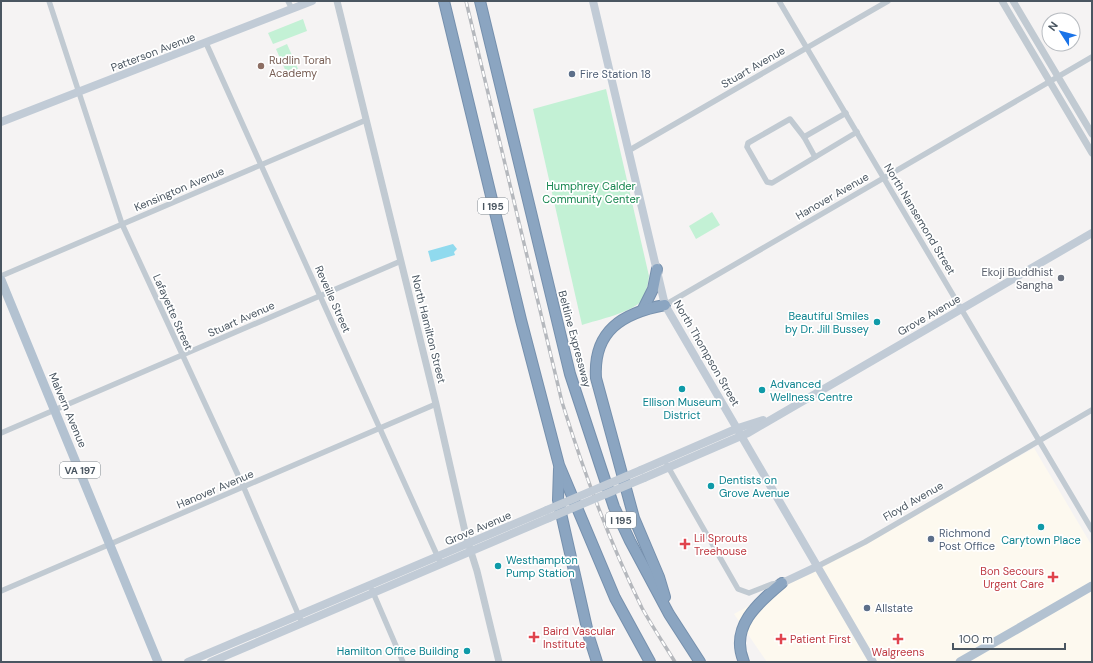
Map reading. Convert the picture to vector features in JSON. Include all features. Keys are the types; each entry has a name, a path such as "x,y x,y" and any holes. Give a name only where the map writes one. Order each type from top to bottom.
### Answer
{"highway":[{"name":"I 195","path":"444,1 524,335 559,465 616,598 650,662"},
{"name":"Beltline Expressway","path":"480,1 570,374 614,507 630,541 669,614 700,662"},
{"path":"643,309 653,289 657,269"},
{"path":"665,305 643,309 624,318 606,335 599,345 596,355 596,378 634,518 659,577 669,614"},
{"path":"559,465 558,500 589,637 597,662"},
{"path":"744,662 740,647 740,636 747,617 761,600 782,583"}],"main road":[{"name":"Patterson Avenue","path":"1,122 312,1"},
{"name":"North Thompson Street","path":"592,1 665,305 873,662"},
{"name":"Grove Avenue","path":"666,464 742,436 1092,233"},
{"name":"Malvern Avenue","path":"1,280 111,544 158,662"},
{"name":"Grove Avenue","path":"188,662 300,619 372,589 666,464 738,428 777,415"},
{"name":"Floyd Avenue","path":"782,583 818,566"},
{"path":"960,662 1092,586"},
{"name":"Grove Avenue","path":"211,662 300,619"}],"street":[{"name":"Lafayette Street","path":"49,1 77,93 122,224 244,488 300,619"},
{"path":"288,1 292,9"},
{"name":"North Hamilton Street","path":"337,1 353,61 366,120 436,404 469,548 499,662"},
{"name":"North Nansemond Street","path":"779,1 1092,530"},
{"name":"Stuart Avenue","path":"628,150 888,1"},
{"path":"1002,1 1092,153"},
{"path":"1013,1 1092,134"},
{"name":"Reveille Street","path":"206,43 439,560"},
{"name":"Hanover Avenue","path":"665,305 1092,58"},
{"path":"804,137 846,113"},
{"path":"815,157 804,137 790,119 746,145 770,183 815,157 857,132"},
{"name":"Kensington Avenue","path":"1,276 366,120"},
{"name":"Stuart Avenue","path":"1,433 401,261"},
{"name":"Hanover Avenue","path":"1,591 380,430 436,404"},
{"name":"Floyd Avenue","path":"818,566 865,542 1092,410"},
{"name":"Floyd Avenue","path":"666,464 738,589 749,593 772,584 782,583"},
{"path":"372,589 403,662"}],"shaded area":[{"path":"1034,448 1092,546 1092,662 767,662 734,614"}],"green space":[{"path":"303,19 307,31 273,44 268,33"},
{"path":"287,44 298,69 287,74 276,49"},
{"name":"Humphrey Calder Community Center","path":"606,89 649,276 645,294 638,304 623,312 582,325 533,109"},
{"path":"712,212 720,225 696,239 689,226"}],"water":[{"path":"453,244 457,249 454,252 455,255 431,262 428,251"}],"railway":[{"path":"466,1 562,402 588,481 619,558 642,608 675,662"}],"place":[{"name":"Rudlin Torah Academy","path":"261,66"},
{"name":"Fire Station 18","path":"572,74"},
{"name":"Ekoji Buddhist Sangha","path":"1061,278"},
{"name":"Beautiful Smiles by Dr. Jill Bussey","path":"877,322"},
{"name":"Ellison Museum District","path":"682,389"},
{"name":"Advanced Wellness Centre","path":"762,390"},
{"name":"Dentists on Grove Avenue","path":"711,486"},
{"name":"Carytown Place","path":"1041,527"},
{"name":"Richmond Post Office","path":"931,539"},
{"name":"Lil Sprouts Treehouse","path":"685,544"},
{"name":"Westhampton Pump Station","path":"498,566"},
{"name":"Bon Secours Urgent Care","path":"1053,577"},
{"name":"Allstate","path":"867,608"},
{"name":"Baird Vascular Institute","path":"534,637"},
{"name":"Patient First","path":"781,639"},
{"name":"Walgreens","path":"898,639"},
{"name":"Hamilton Office Building","path":"467,651"}]}
